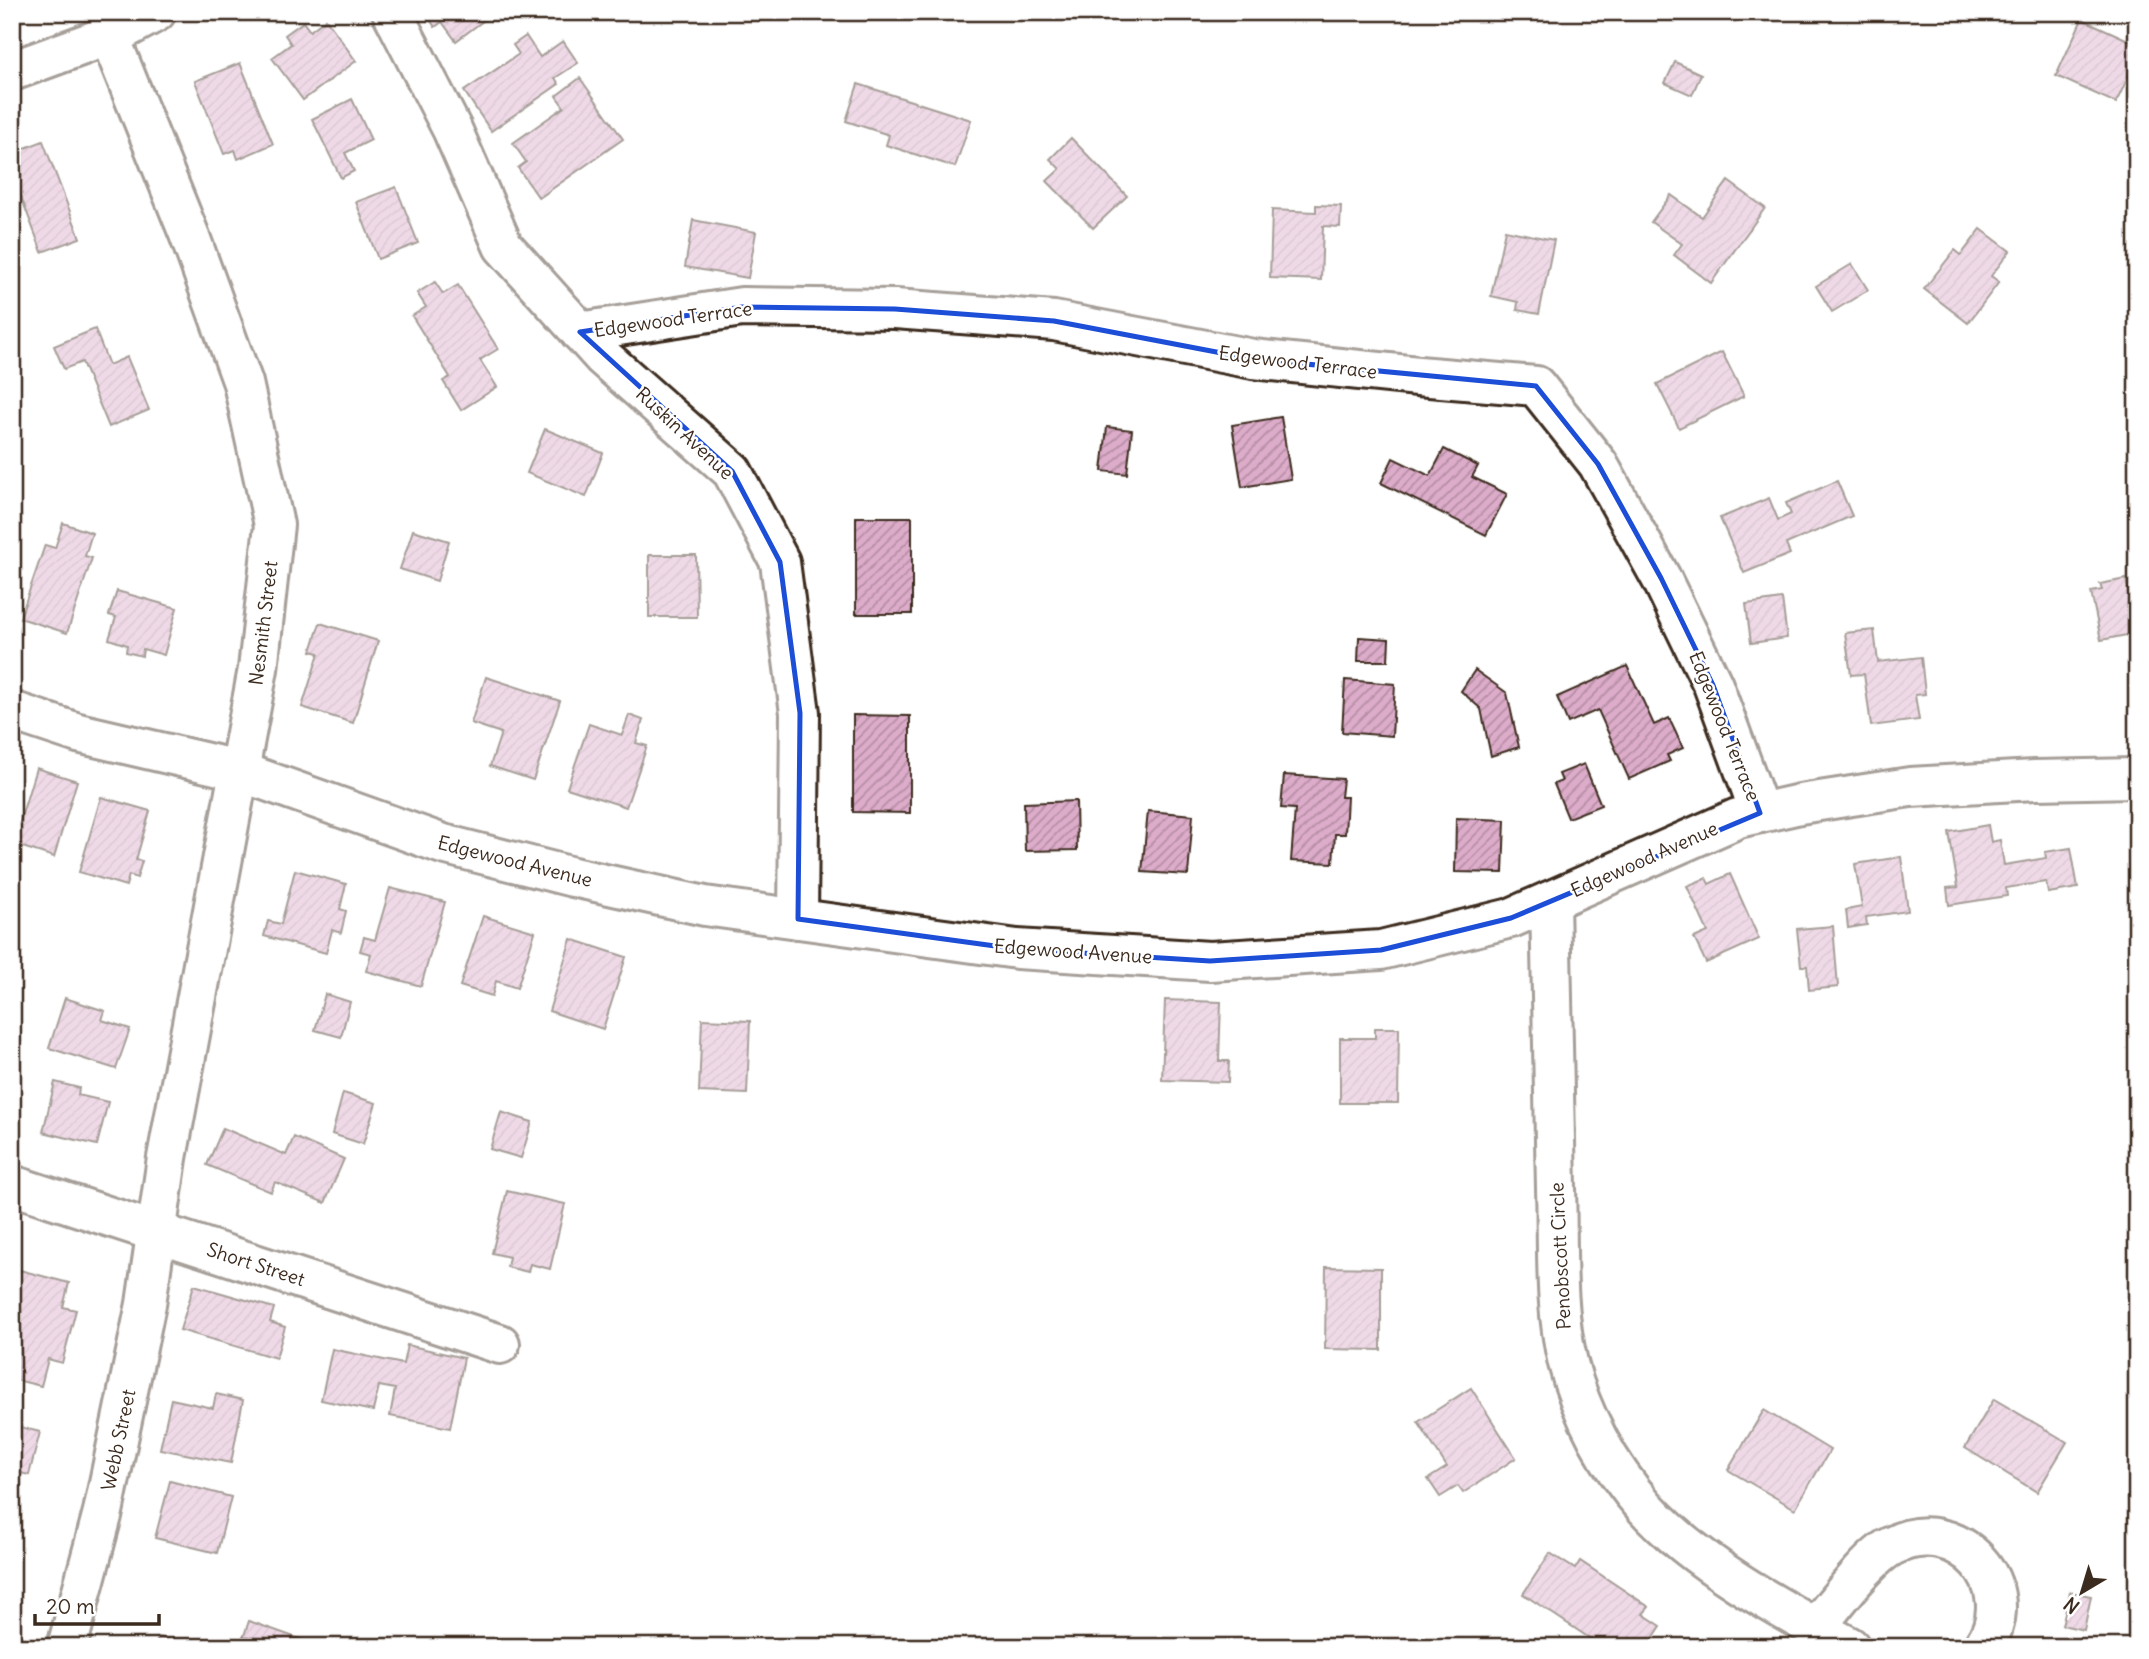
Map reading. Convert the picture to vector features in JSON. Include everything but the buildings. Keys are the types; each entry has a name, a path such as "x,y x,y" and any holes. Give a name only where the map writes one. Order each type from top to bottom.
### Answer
{"street":[{"path":"12,71 109,35 156,12"},
{"name":"Ruskin Avenue","path":"392,12 452,129 503,246 603,357 732,471 780,562 800,713 798,919"},
{"name":"Nesmith Street","path":"109,35 188,234 243,383 274,525 258,669 167,1158 157,1231"},
{"name":"Edgewood Terrace","path":"580,332 742,307 895,309 1055,321 1254,359 1536,386 1598,464 1661,578 1713,685 1760,813"},
{"name":"Edgewood Avenue","path":"12,711 78,733 240,772 443,844 573,877 705,906 1017,949 1210,961 1381,950 1511,918 1738,818 1800,804 1910,787 2137,778"},
{"name":"Penobscott Circle","path":"1550,901 1559,1296 1568,1362 1578,1396 1625,1482 1665,1527 1735,1579 1850,1647"},
{"name":"Short Street","path":"12,1185 500,1344"},
{"name":"Webb Street","path":"67,1647 103,1512 146,1304 157,1231"},
{"path":"1815,1628 1873,1560 1890,1546 1910,1538 1932,1537 1953,1542 1974,1555 1988,1574 1996,1598 1994,1622 1983,1647"}],"highlighted area":[{"path":"742,307 895,309 1054,321 1253,359 1536,386 1598,464 1661,578 1713,685 1760,813 1511,918 1381,950 1210,961 1017,949 798,919 800,713 780,562 732,471 580,332"}]}
